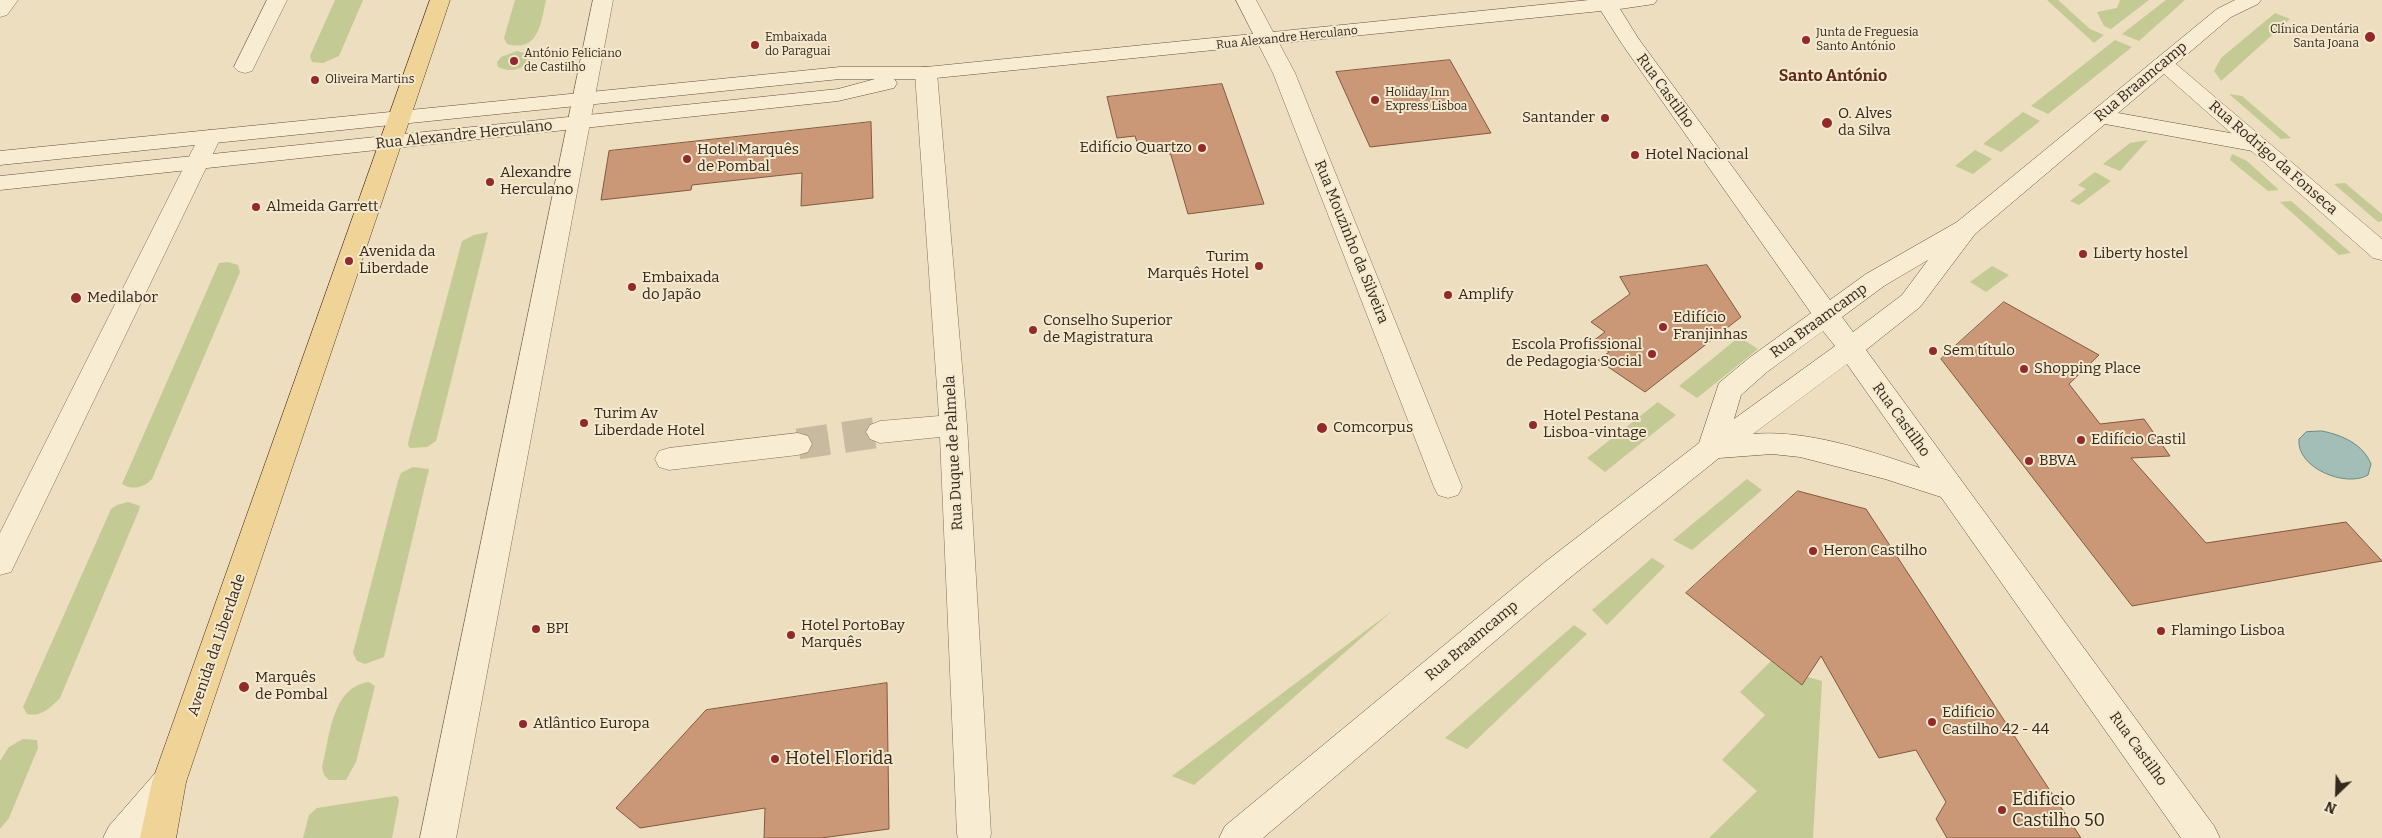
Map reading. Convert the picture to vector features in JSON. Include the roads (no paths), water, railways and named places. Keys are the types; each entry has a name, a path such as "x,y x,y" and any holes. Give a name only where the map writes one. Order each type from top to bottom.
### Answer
{"main road":[{"name":"Avenida da Liberdade","path":"158,838 169,782 440,0"}],"street":[{"path":"0,11 8,0"},
{"path":"245,67 278,0"},
{"path":"438,838 603,0"},
{"name":"Rua Mouzinho da Silveira","path":"1246,0 1284,73 1448,487"},
{"name":"Rua Alexandre Herculano","path":"0,183 197,162 395,130 581,111 838,95 926,73 1266,40 1605,2 1647,0"},
{"name":"Rua Braamcamp","path":"1711,449 1729,390 1758,365 1875,280 1966,228 2163,63 2226,6 2251,0"},
{"name":"Rua Castilho","path":"1605,2 1629,40 1826,316 2202,838"},
{"name":"Rua Rodrigo da Fonseca","path":"2163,63 2382,252"},
{"name":"Rua Duque de Palmela","path":"926,73 953,425 974,834"},
{"path":"2100,116 2258,145"},
{"name":"Rua Alexandre Herculano","path":"0,158 210,137 395,130"},
{"path":"0,563 210,137"},
{"name":"Rua Braamcamp","path":"1237,838 1549,577 1711,449 1796,390 1911,301 1966,228"},
{"path":"880,432 953,425"},
{"path":"1711,449 1772,443 1800,446 1888,468 1953,490"},
{"path":"669,459 798,444"},
{"path":"121,838 169,782"}],"water":[{"path":"2322,431 2351,441 2363,451 2371,464 2368,475 2348,479 2336,477 2324,473 2305,459 2300,449 2299,439 2306,432"}],"tunnel":[{"path":"798,444 880,432"}],"place":[{"name":"Clínica Dentária Santa Joana","path":"2370,37"},
{"name":"Junta de Freguesia Santo António","path":"1806,40"},
{"name":"Embaixada do Paraguai","path":"755,45"},
{"name":"António Feliciano de Castilho","path":"514,61"},
{"name":"Oliveira Martins","path":"315,80"},
{"name":"Holiday Inn Express Lisboa","path":"1375,100"},
{"name":"Santander","path":"1605,118"},
{"name":"O. Alves da Silva","path":"1827,123"},
{"name":"Edifício Quartzo","path":"1202,148"},
{"name":"Hotel Nacional","path":"1635,155"},
{"name":"Hotel Marquês de Pombal","path":"687,159"},
{"name":"Alexandre Herculano","path":"490,182"},
{"name":"Almeida Garrett","path":"256,207"},
{"name":"Liberty hostel","path":"2083,254"},
{"name":"Avenida da Liberdade","path":"349,261"},
{"name":"Turim Marquês Hotel","path":"1259,266"},
{"name":"Embaixada do Japão","path":"632,287"},
{"name":"Amplify","path":"1448,295"},
{"name":"Medilabor","path":"76,298"},
{"name":"Edifício Franjinhas","path":"1663,327"},
{"name":"Conselho Superior de Magistratura","path":"1033,330"},
{"name":"Sem título","path":"1933,351"},
{"name":"Escola Profissional de Pedagogia Social","path":"1652,354"},
{"name":"Shopping Place","path":"2024,369"},
{"name":"Turim Av Liberdade Hotel","path":"584,423"},
{"name":"Hotel Pestana Lisboa-vintage","path":"1533,425"},
{"name":"Comcorpus","path":"1322,428"},
{"name":"Edifício Castil","path":"2081,440"},
{"name":"BBVA","path":"2029,461"},
{"name":"Heron Castilho","path":"1813,551"},
{"name":"BPI","path":"536,629"},
{"name":"Flamingo Lisboa","path":"2161,631"},
{"name":"Hotel PortoBay Marquês","path":"791,635"},
{"name":"Marquês de Pombal","path":"244,687"},
{"name":"Edificio Castilho 42 - 44","path":"1932,722"},
{"name":"Atlântico Europa","path":"523,724"},
{"name":"Hotel Florida","path":"775,759"},
{"name":"Edificio Castilho 50","path":"2002,810"}],"district":[{"name":"Santo António","path":"1833,77"}]}
